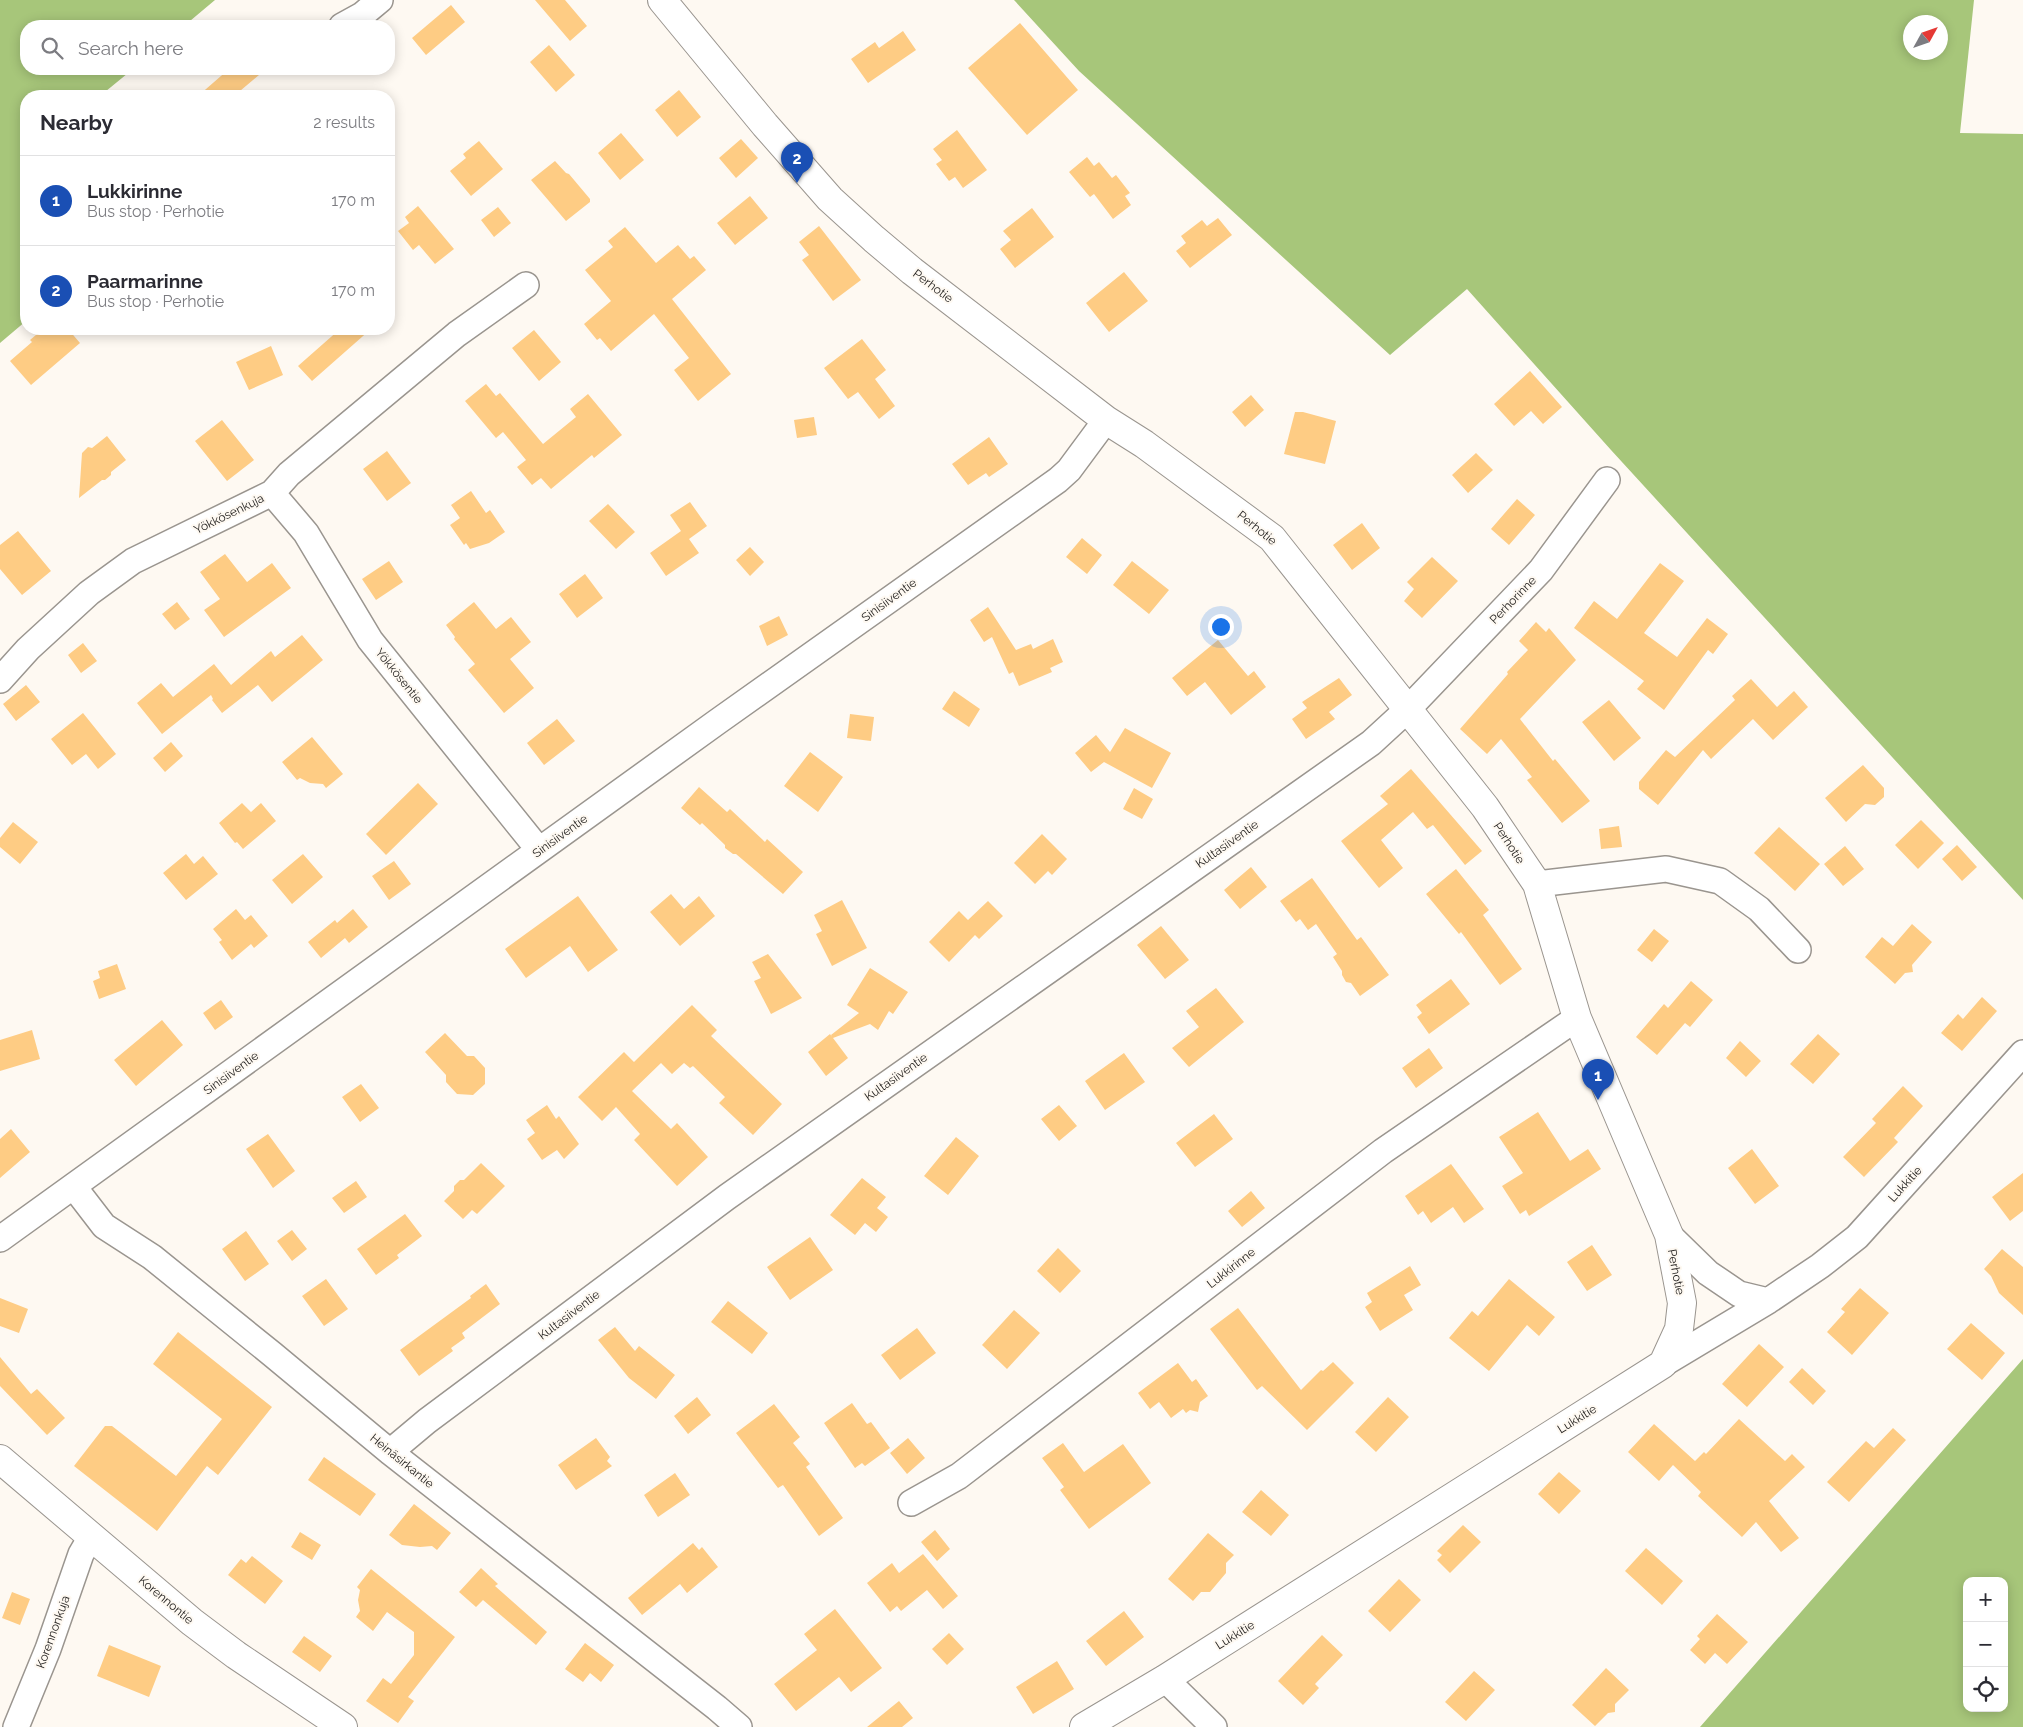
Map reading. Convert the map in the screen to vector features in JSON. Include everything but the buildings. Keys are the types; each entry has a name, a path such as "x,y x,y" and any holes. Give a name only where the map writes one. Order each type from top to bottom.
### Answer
{"street":[{"path":"353,20 380,0"},
{"name":"Perhotie","path":"662,0 765,125 830,199 905,264 1106,420 1144,444 1272,538 1486,807 1537,884 1577,1018 1669,1236 1682,1303 1679,1329 1663,1364"},
{"name":"Yökkösenkuja","path":"0,680 28,649 90,593 133,562 272,493 289,474 457,334 526,285"},
{"name":"Sinisiiventie","path":"0,1239 539,850 1058,480 1068,470 1106,420"},
{"name":"Perhorinne","path":"1408,709 1541,570 1607,480"},
{"name":"Yökkösentie","path":"272,493 306,533 370,640 539,850"},
{"name":"Kultasiiventie","path":"390,1452 435,1415 727,1197 1370,743 1408,709"},
{"path":"1537,884 1666,869 1720,880 1759,909 1798,950"},
{"name":"Lukkirinne","path":"911,1503 960,1476 1383,1150 1577,1018"},
{"name":"Lukkitie","path":"1084,1727 1165,1679 1663,1364 1768,1301 1820,1266 1857,1237 2023,1053"},
{"name":"Heinäsirkantie","path":"74,1187 104,1226 152,1257 390,1452 739,1727"},
{"name":"Perhotie","path":"1669,1236 1708,1273 1739,1294 1768,1301"},
{"name":"Korennontie","path":"0,1459 192,1622 236,1655 343,1727"},
{"name":"Korennonkuja","path":"16,1727 48,1649 82,1554 91,1537"},
{"path":"1165,1679 1214,1727"}],"green space":[{"path":"0,0 215,0 191,20 20,20 20,75 126,75 107,90 20,90 20,326 0,343"},
{"path":"1014,0 1974,0 1960,133 2023,134 2023,900 1611,450 1467,289 1390,355 1079,71"},
{"path":"2023,1359 2023,1727 1700,1727"}],"place":[{"name":"Paarmarinne","path":"797,183"},
{"name":"Lukkirinne","path":"1598,1100"}]}
